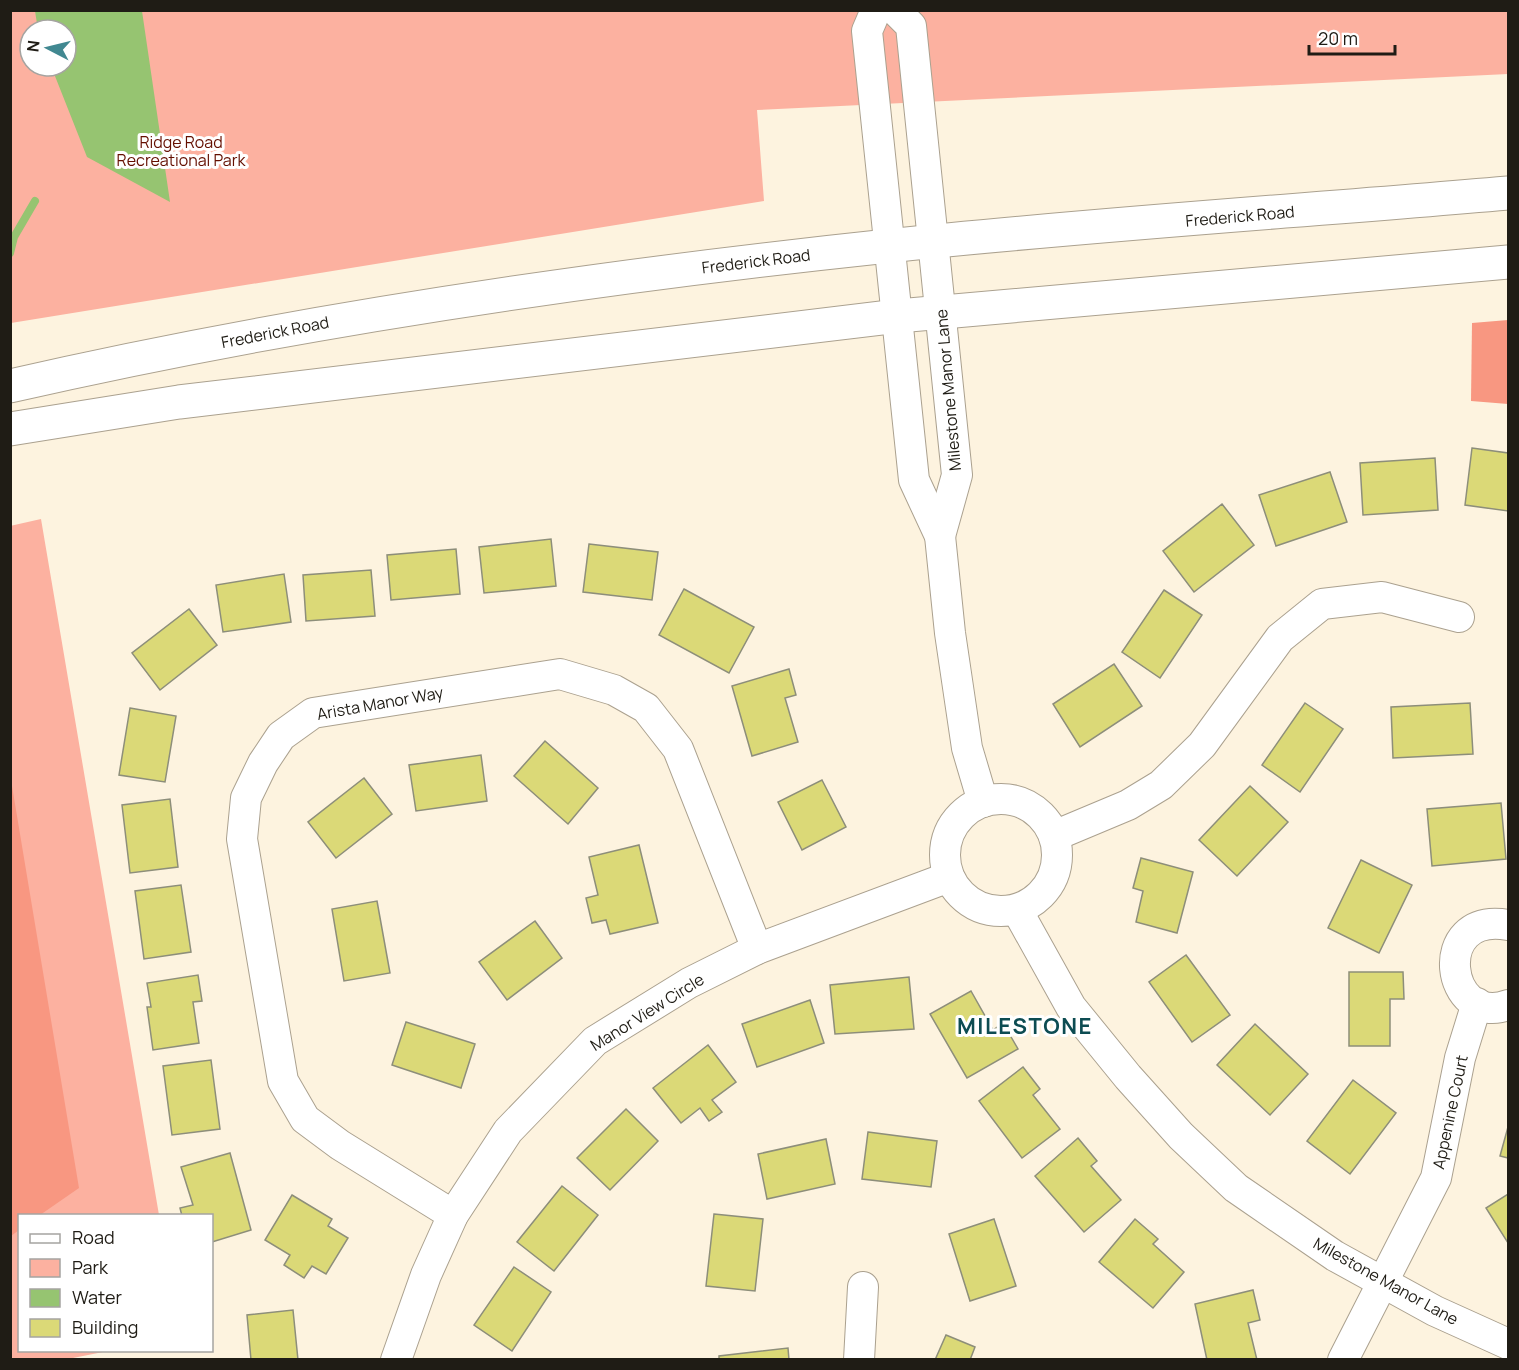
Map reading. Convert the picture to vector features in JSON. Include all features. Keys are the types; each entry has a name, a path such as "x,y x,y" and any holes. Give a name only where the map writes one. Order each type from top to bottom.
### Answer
{"main road":[{"name":"Frederick Road","path":"10,386 326,322 727,264 934,242 1509,193"},
{"path":"10,429 179,402 898,316 1509,262"}],"street":[{"name":"Milestone Manor Lane","path":"876,10 867,31 914,480 940,536 950,633 967,748 983,802"},
{"name":"Milestone Manor Lane","path":"895,10 911,26 957,475 940,536"},
{"path":"1054,836 1128,806 1161,785 1202,745 1280,638 1322,604 1382,597 1460,618"},
{"name":"Arista Manor Way","path":"453,1215 340,1145 305,1119 282,1081 242,839 246,798 281,736 313,712 560,674 614,690 646,708 678,749 756,949"},
{"path":"1011,800 1025,804 1042,818 1054,836 1057,851 1052,881 1037,898 1017,910 1001,912 984,909 970,902 958,891 949,877 945,859 947,841 954,824 967,811 983,802 1011,800"},
{"name":"Manor View Circle","path":"396,1359 426,1275 453,1215 508,1131 595,1041 689,983 756,949 949,877"},
{"name":"Milestone Manor Lane","path":"1017,910 1071,1007 1128,1077 1181,1136 1236,1188 1335,1256 1435,1311 1509,1344"},
{"path":"1509,925 1483,925 1470,931 1460,942 1455,955 1454,969 1458,983 1466,995 1477,1003 1491,1007 1509,1005"},
{"name":"Appenine Court","path":"1383,1282 1436,1178 1460,1058 1477,1003"},
{"path":"1343,1359 1383,1282"},
{"path":"859,1359 863,1287"}],"green space":[{"name":"Ridge Road Recreational Park","path":"11,11 1508,11 1508,74 757,110 764,201 11,323"},
{"path":"41,519 159,1214 18,1214 18,1352 103,1352 68,1359 11,1359 10,526"}],"shaded area":[{"path":"1508,320 1508,404 1471,401 1472,323"},
{"path":"10,774 79,1188 41,1214 18,1214 18,1231 11,1236"}],"water":[{"path":"35,11 142,11 170,202 87,157 56,78 78,78 78,18 36,18"}],"building":[{"path":"1472,448 1508,453 1508,511 1465,505"},
{"path":"1435,458 1438,510 1363,515 1360,463"},
{"path":"1330,472 1347,522 1276,546 1259,495"},
{"path":"1222,504 1254,545 1194,592 1163,551"},
{"path":"551,539 556,586 484,593 479,547"},
{"path":"589,544 658,552 652,600 583,592"},
{"path":"456,549 460,594 391,600 387,555"},
{"path":"371,570 375,616 306,621 303,575"},
{"path":"284,574 291,622 223,632 216,585"},
{"path":"684,589 754,627 729,673 659,635"},
{"path":"1164,590 1202,615 1160,678 1122,652"},
{"path":"189,609 217,645 160,690 132,653"},
{"path":"1114,664 1142,706 1080,747 1053,704"},
{"path":"789,669 796,695 785,698 798,742 752,756 732,686"},
{"path":"1305,703 1343,729 1300,792 1262,765"},
{"path":"1470,703 1473,754 1393,758 1391,707"},
{"path":"130,708 176,716 165,782 119,775"},
{"path":"545,741 598,788 568,824 514,776"},
{"path":"481,755 487,801 416,811 409,765"},
{"path":"364,778 392,814 336,858 308,822"},
{"path":"822,780 846,827 802,850 778,802"},
{"path":"1250,786 1288,822 1237,876 1199,840"},
{"path":"170,799 178,867 130,873 122,805"},
{"path":"1501,803 1506,859 1432,866 1427,809"},
{"path":"639,845 658,923 610,934 606,920 592,923 586,898 598,895 589,857"},
{"path":"1141,858 1193,872 1177,933 1136,922 1143,891 1133,888"},
{"path":"1361,860 1412,885 1379,953 1328,928"},
{"path":"181,885 191,952 144,959 135,891"},
{"path":"377,901 390,973 344,981 332,909"},
{"path":"535,921 562,958 507,1000 479,962"},
{"path":"1186,955 1230,1015 1192,1042 1149,982"},
{"path":"1349,972 1403,972 1404,999 1390,999 1390,1046 1349,1046"},
{"path":"198,975 202,1001 193,1002 199,1043 153,1050 147,1007 151,1007 147,983"},
{"path":"909,977 914,1029 835,1034 830,985"},
{"path":"971,991 993,1030 1003,1023 1018,1049 967,1078 930,1014"},
{"path":"810,1000 824,1043 757,1067 742,1024"},
{"path":"406,1022 475,1044 461,1088 392,1065"},
{"path":"1255,1024 1308,1074 1270,1115 1217,1065"},
{"path":"708,1045 736,1082 712,1100 722,1112 709,1121 700,1108 681,1123 653,1088"},
{"path":"211,1060 220,1129 172,1135 163,1066"},
{"path":"1023,1067 1040,1089 1033,1095 1060,1129 1022,1158 979,1101"},
{"path":"1353,1080 1396,1113 1350,1174 1307,1141"},
{"path":"626,1109 658,1141 610,1190 577,1158"},
{"path":"1508,1127 1508,1158 1500,1156"},
{"path":"868,1132 937,1141 931,1187 862,1179"},
{"path":"1078,1138 1097,1161 1091,1166 1121,1200 1084,1232 1035,1176"},
{"path":"826,1139 835,1184 767,1199 758,1154"},
{"path":"230,1153 251,1230 213,1242 213,1214 182,1214 180,1208 193,1205 181,1167"},
{"path":"562,1186 598,1215 554,1271 517,1242"},
{"path":"1508,1194 1508,1243 1486,1208"},
{"path":"292,1195 332,1219 328,1226 348,1238 326,1274 312,1266 304,1278 284,1265 290,1255 265,1240"},
{"path":"714,1214 763,1219 755,1291 706,1286"},
{"path":"994,1219 1016,1286 970,1301 949,1234"},
{"path":"1135,1219 1158,1239 1153,1244 1184,1272 1153,1308 1099,1262"},
{"path":"514,1267 551,1292 512,1351 474,1325"},
{"path":"1253,1290 1260,1320 1248,1323 1257,1360 1207,1360 1195,1304"},
{"path":"293,1310 298,1360 251,1360 247,1315"},
{"path":"946,1335 975,1347 970,1360 935,1360"},
{"path":"788,1348 789,1360 719,1360 719,1356"}],"waterway":[{"path":"10,253 14,237 35,201"}],"district":[{"name":"MILESTONE","path":"1025,1026"}]}
